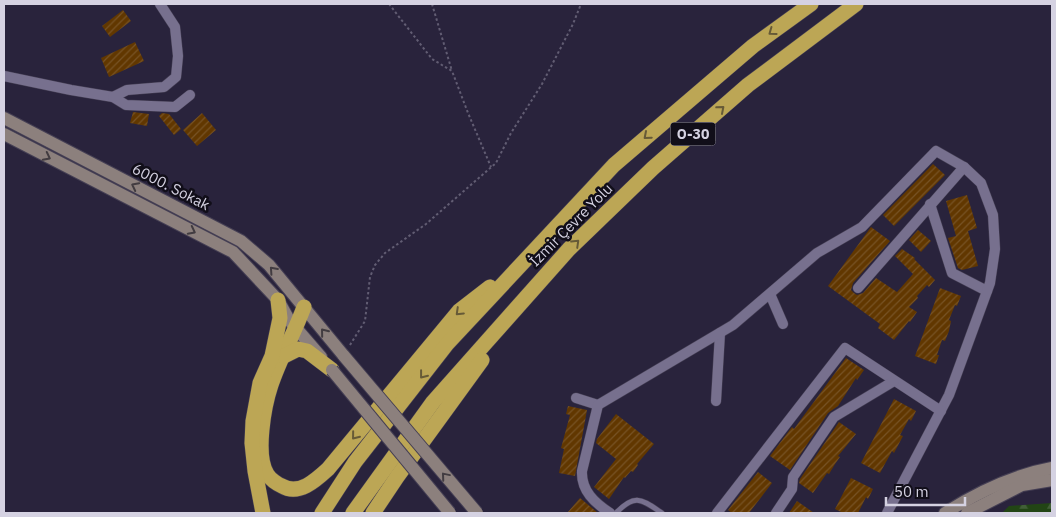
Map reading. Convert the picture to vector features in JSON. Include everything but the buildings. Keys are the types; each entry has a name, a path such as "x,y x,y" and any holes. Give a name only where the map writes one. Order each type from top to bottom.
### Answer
{"highway":[{"name":"İzmir Çevre Yolu","path":"322,513 355,462 446,344 614,165 753,46 811,4"},
{"name":"İzmir Çevre Yolu","path":"353,513 433,402 569,249 653,168 748,85 856,4"},
{"path":"278,300 280,318 278,356 262,424 263,461 267,474 276,483 285,488 297,489 312,484 328,469 459,310 525,260"},
{"path":"373,513 397,477 542,278"},
{"path":"263,513 252,443 253,421 260,382 278,356 293,324 304,308"},
{"path":"278,356 298,348 307,351 332,370"}],"street":[{"path":"113,97 127,90 164,87 176,77 178,56 175,27 160,4"},
{"path":"4,76 113,97 126,105 175,107 190,95"},
{"name":"6000. Sokak","path":"4,118 241,241 269,265 477,513"},
{"name":"6000. Sokak","path":"4,134 233,252 278,300 293,324 450,513"},
{"path":"610,513 592,499 582,481 582,471 598,405 733,325 817,253 862,227 936,151 964,166 981,183 992,215 995,249 988,291 949,395 887,513"},
{"path":"858,288 964,166"},
{"path":"930,204 952,273 988,291"},
{"path":"770,294 783,324"},
{"path":"716,401 720,333"},
{"path":"717,513 845,348 894,382 941,411"},
{"path":"776,513 792,489 793,477 834,417 894,382"},
{"path":"576,398 598,405"},
{"path":"945,513 959,504 1017,476 1052,468"},
{"path":"967,513 1022,485 1052,480"}],"lane":[{"path":"616,513 628,502 636,500 645,502 662,513"}],"path":[{"path":"389,4 432,59 452,71"},
{"path":"432,4 452,71 491,167"},
{"path":"344,356 365,321 370,277 375,265 385,253 426,224 496,163 511,133 542,84 573,24 580,4"}],"green space":[{"path":"1052,503 1052,513 1002,513 1009,506"}]}
